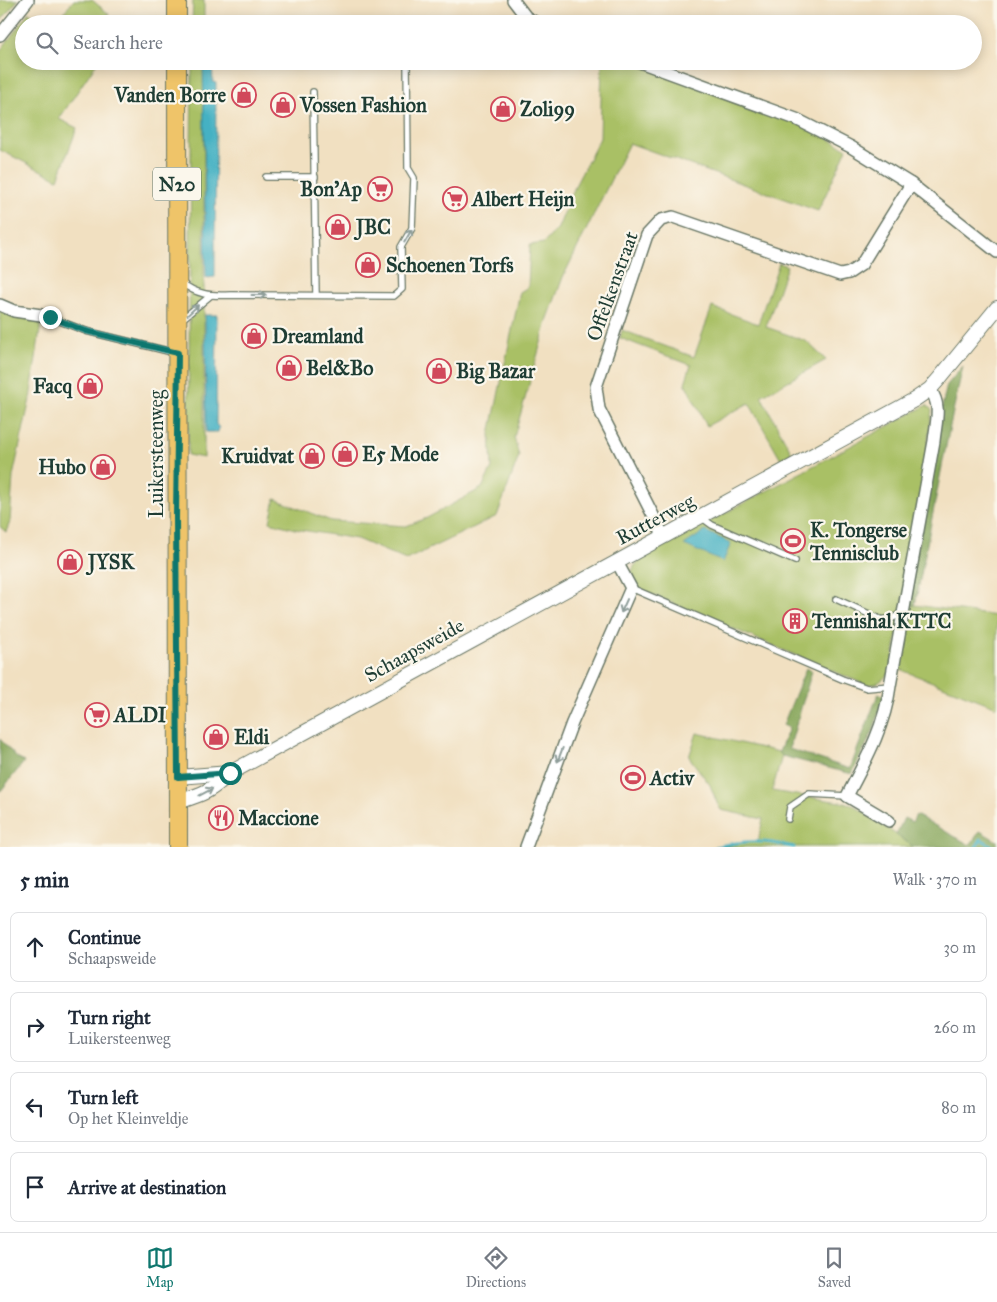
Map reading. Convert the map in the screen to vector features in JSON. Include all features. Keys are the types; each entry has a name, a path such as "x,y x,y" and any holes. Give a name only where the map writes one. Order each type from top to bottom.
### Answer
{"main road":[{"path":"177,0 177,15"},
{"name":"Luikersteenweg","path":"176,70 178,847"}],"street":[{"path":"16,15 28,0"},
{"path":"513,0 524,15"},
{"path":"0,35 15,16"},
{"path":"662,70 796,119 851,147 911,184 997,252"},
{"name":"Offelkenstraat","path":"664,537 599,409 596,386 647,235 661,220 672,217 840,275 849,273 861,265 911,184"},
{"path":"0,305 14,311 44,316"},
{"name":"Rutterweg","path":"632,588 617,562 914,400 930,389 997,308"},
{"path":"889,821 847,796 871,749 887,707 935,432 938,406 935,396 930,389"},
{"name":"Schaapsweide","path":"178,802 205,794 217,786 230,773 617,562"},
{"path":"526,847 572,723 632,588"},
{"name":"Schaapsweide","path":"178,777 230,773"}],"lane":[{"path":"177,279 187,287 210,296 394,296 402,289 401,247 412,228 414,178 408,168 407,70"},
{"path":"313,92 316,295"},
{"path":"266,177 314,177"},
{"path":"315,191 356,190"},
{"path":"177,325 210,296"},
{"path":"44,316 86,331 178,353"},
{"path":"701,517 712,525 795,561"},
{"path":"632,588 842,679 867,688 890,686"},
{"path":"836,599 882,620 893,618 903,612"},
{"path":"788,819 790,807 810,794 847,796"}],"green space":[{"path":"0,0 18,0 0,22"},
{"path":"74,0 92,0 109,14 108,15 62,15"},
{"path":"193,0 204,0 204,15 192,15"},
{"path":"15,31 15,70 92,70 59,119 77,128 58,179 0,150 0,51"},
{"path":"192,70 204,70 204,458 188,455"},
{"path":"602,70 655,70 799,122 847,149 818,211 629,143 563,277 548,318 514,437 519,456 497,516 406,560 357,539 295,529 270,522 275,499 331,521 406,526 427,518 482,488 492,468 490,434 520,292 528,287 530,245 544,243 558,228 576,184 600,138"},
{"path":"779,263 787,266 766,327 806,341 826,360 761,396 792,453 781,459 749,403 707,426 685,383 691,365 620,338 622,330 694,357 712,307 758,324"},
{"path":"0,306 41,323 30,399 13,476 10,522 6,532 0,527"},
{"path":"963,366 915,605 907,604 947,385"},
{"name":"K. Tongerse Tennisclub","path":"927,405 932,410 921,496 891,671 880,681 866,685 639,589 635,583 632,574 634,566 647,555"},
{"path":"907,604 997,616 997,707 899,669"},
{"path":"806,668 812,671 789,749 850,769 878,694 884,695 874,729 852,774 782,756 779,752 789,728 783,725"},
{"path":"697,733 779,752 782,756 772,791 852,804 914,847 714,847 758,841 763,819 721,810 710,785 689,757"},
{"path":"0,739 17,758 24,762 0,792"},
{"path":"916,815 970,845 980,831 997,841 997,847 914,847 896,835 904,818 912,822"}],"water":[{"path":"203,70 212,70 213,82 216,83 215,277 206,278"},
{"path":"205,315 217,315 216,424 219,428 218,432 206,432"},
{"path":"705,531 731,543 723,562 684,545"}],"waterway":[{"path":"976,847 981,839 994,847"},
{"path":"715,847 754,842 794,847"}],"place":[{"name":"Vanden Borre","path":"244,95"},
{"name":"Vossen Fashion","path":"283,105"},
{"name":"Zoli99","path":"503,109"},
{"name":"Bon’Ap","path":"380,189"},
{"name":"Albert Heijn","path":"455,199"},
{"name":"JBC","path":"338,227"},
{"name":"Schoenen Torfs","path":"368,265"},
{"name":"Dreamland","path":"254,336"},
{"name":"Bel&Bo","path":"289,368"},
{"name":"Big Bazar","path":"439,371"},
{"name":"Facq","path":"90,386"},
{"name":"E5 Mode","path":"345,454"},
{"name":"Kruidvat","path":"312,456"},
{"name":"Hubo","path":"103,467"},
{"name":"K. Tongerse Tennisclub","path":"793,541"},
{"name":"JYSK","path":"70,562"},
{"name":"Tennishal KTTC","path":"795,621"},
{"name":"ALDI","path":"97,715"},
{"name":"Eldi","path":"216,737"},
{"name":"Activ","path":"633,778"},
{"name":"Maccione","path":"221,818"}],"route":[{"path":"50,317 86,331 178,353 176,518 178,777 230,773"}]}
